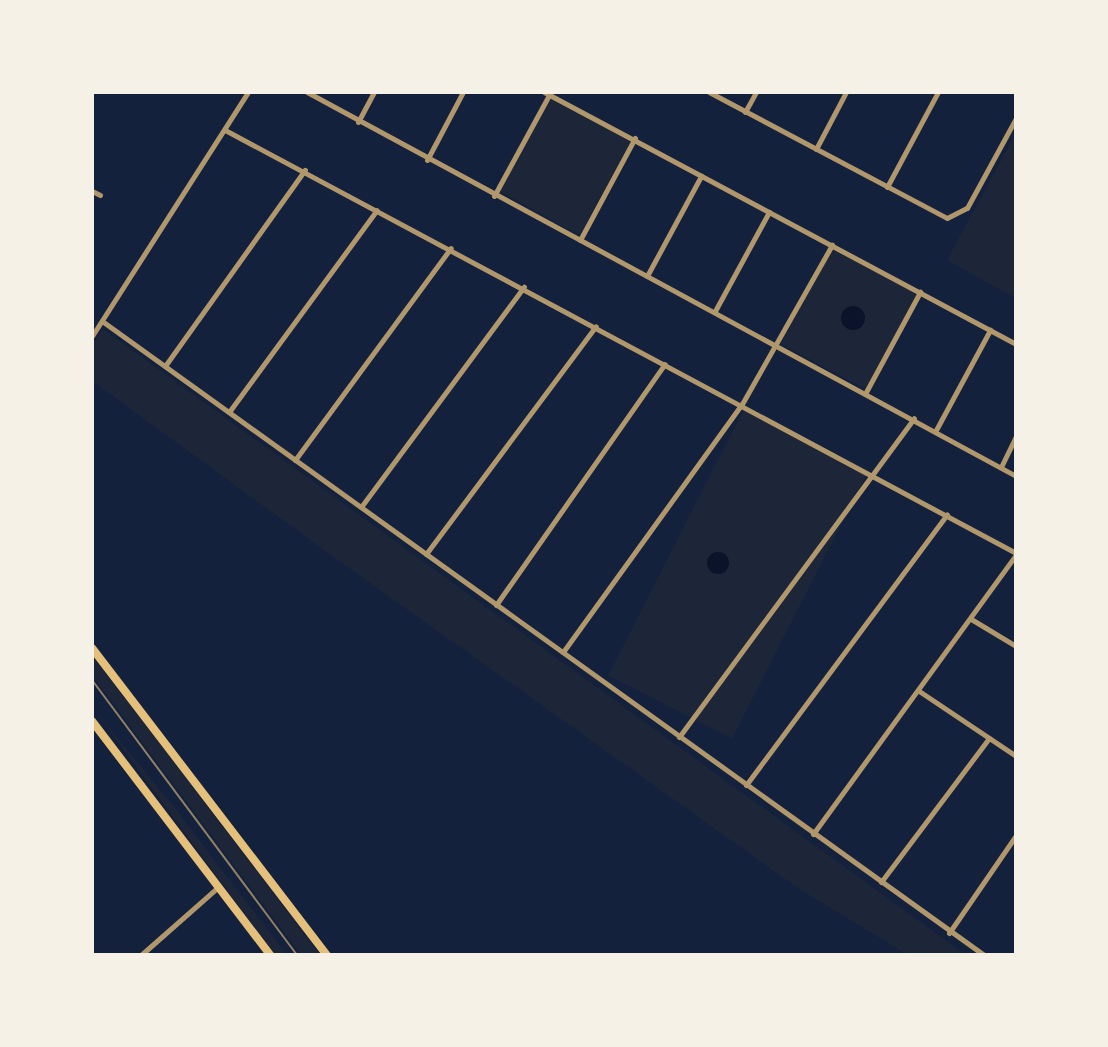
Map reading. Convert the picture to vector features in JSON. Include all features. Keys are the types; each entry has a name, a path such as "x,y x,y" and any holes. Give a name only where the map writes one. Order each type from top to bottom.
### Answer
{"main road":[{"path":"92,648 327,955"},
{"path":"92,721 270,955"}],"street":[{"path":"92,336 248,92"},
{"path":"307,92 494,196 778,344 1016,476"},
{"path":"358,122 374,92"},
{"path":"427,160 463,92"},
{"path":"709,92 939,217 955,218 967,208 1016,118"},
{"path":"745,112 756,92"},
{"path":"816,149 846,92"},
{"path":"887,187 938,92"},
{"path":"494,196 546,93 1016,344"},
{"path":"225,130 873,473 1016,554 813,834"},
{"path":"580,240 635,138"},
{"path":"165,366 305,170"},
{"path":"647,276 701,176"},
{"path":"92,191 100,195"},
{"path":"229,412 378,209"},
{"path":"715,311 769,212"},
{"path":"563,652 742,404 832,245"},
{"path":"295,460 451,248"},
{"path":"361,507 524,287"},
{"path":"866,392 920,292"},
{"path":"102,321 949,933 984,955"},
{"path":"426,554 596,326"},
{"path":"936,430 990,330"},
{"path":"496,605 665,364"},
{"path":"679,737 914,418"},
{"path":"1001,467 1016,436"},
{"path":"746,785 947,514"},
{"path":"971,619 1016,646"},
{"path":"919,691 1016,756"},
{"path":"881,882 989,738"},
{"path":"949,933 1016,835"},
{"path":"141,955 219,886"}],"shaded area":[{"path":"553,95 633,139 579,235 500,191"},
{"path":"1016,133 1016,292 1013,297 947,260"},
{"path":"833,246 920,292 867,390 781,344"},
{"path":"853,306 862,309 865,318 862,327 853,330 844,327 841,318 844,309"},
{"path":"103,329 966,955 908,955 799,889 310,540 92,381 92,345"},
{"path":"744,409 868,472 732,739 608,675"},
{"path":"714,552 722,552 729,563 722,574 714,574 707,567 707,559"},
{"path":"92,656 320,955 301,955 92,675"},
{"path":"92,707 171,803 287,955 275,955"}],"tram line":[{"path":"92,680 297,955"}]}
